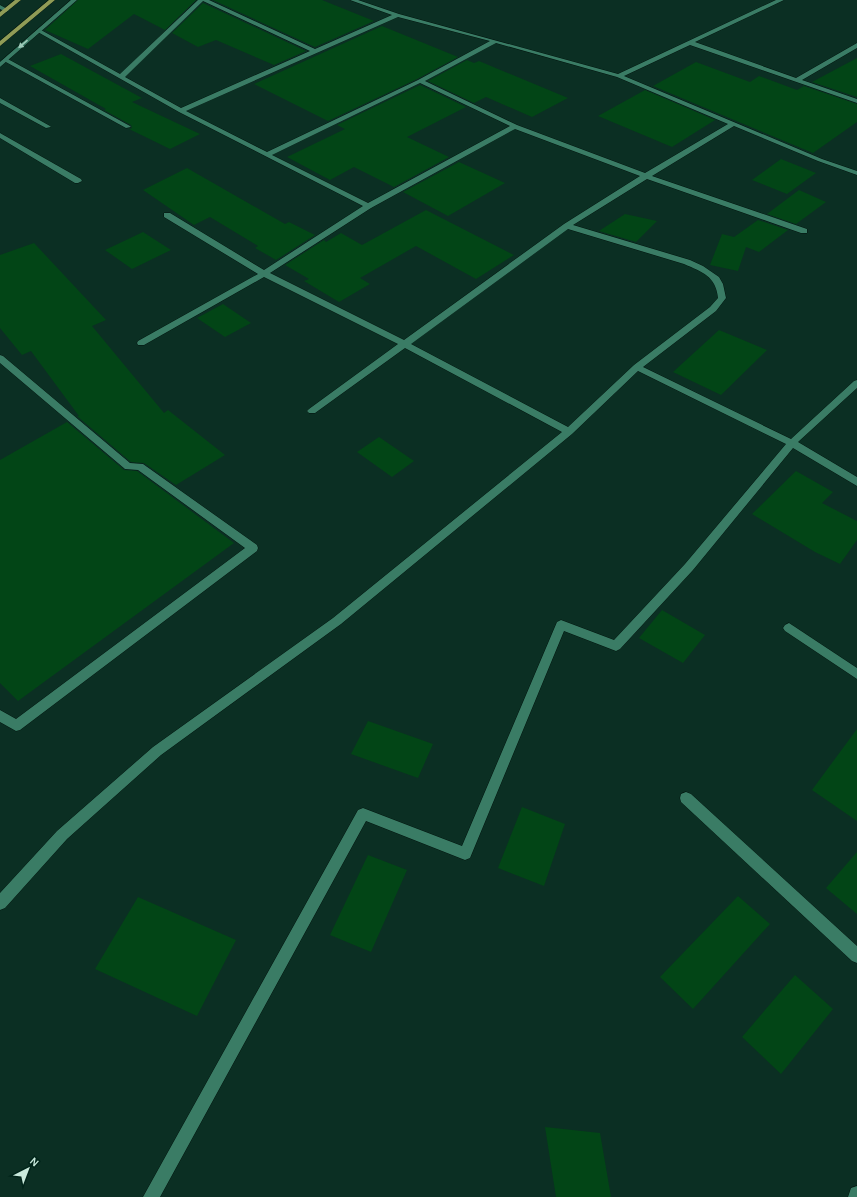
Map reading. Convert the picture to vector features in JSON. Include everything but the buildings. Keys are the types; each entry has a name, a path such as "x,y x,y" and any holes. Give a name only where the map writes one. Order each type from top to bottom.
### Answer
{"highway":[{"path":"0,15 3,9 18,0"},
{"path":"0,44 52,0"}],"street":[{"path":"0,65 74,0"},
{"path":"121,77 201,0"},
{"path":"204,0 316,52"},
{"path":"354,0 397,15 618,76 733,124 857,173"},
{"path":"618,76 692,43 719,28 780,0"},
{"path":"181,111 397,15"},
{"path":"39,31 181,111 368,206"},
{"path":"268,154 420,81 495,41"},
{"path":"692,43 857,101"},
{"path":"796,80 857,44"},
{"path":"6,60 128,127"},
{"path":"420,81 515,126 646,176 804,231"},
{"path":"0,100 48,127"},
{"path":"312,412 567,226 646,176 733,124"},
{"path":"141,344 263,274 368,206 515,126"},
{"path":"0,135 78,181"},
{"path":"167,216 263,274 405,344 569,432"},
{"path":"0,904 62,835 157,751 337,621 569,432 637,367 713,309 722,298 722,288 714,276 706,270 687,262 567,226"},
{"path":"0,358 128,467 140,466 253,548 16,726 0,715"},
{"path":"637,367 792,443 857,482"},
{"path":"151,1197 363,814 465,854 561,625 616,646 689,567 792,443 857,383"},
{"path":"789,628 857,674"},
{"path":"686,798 857,956"}]}
